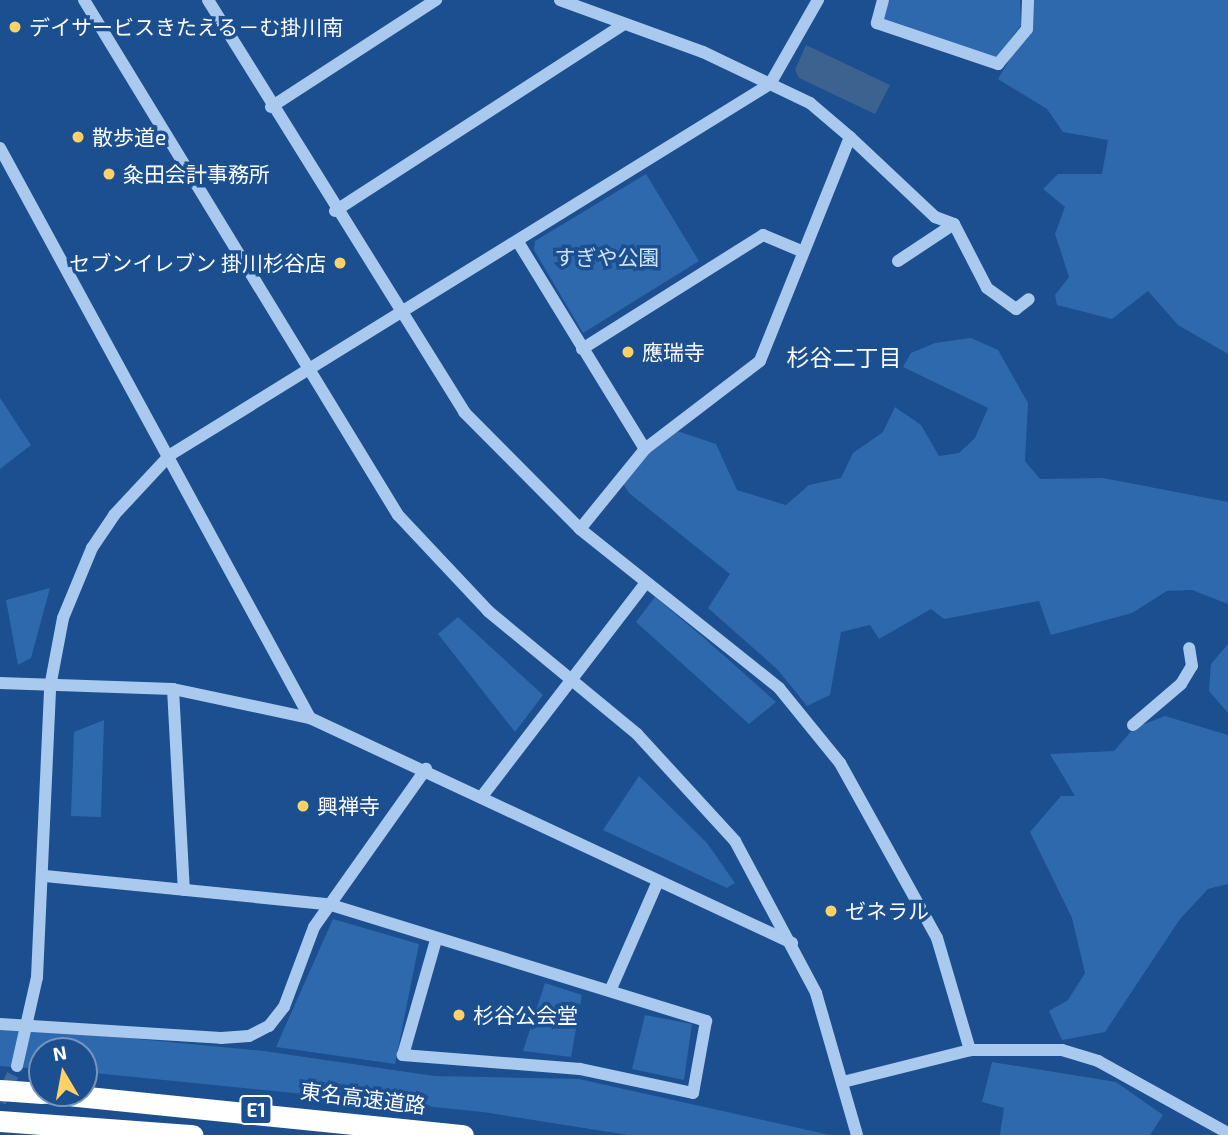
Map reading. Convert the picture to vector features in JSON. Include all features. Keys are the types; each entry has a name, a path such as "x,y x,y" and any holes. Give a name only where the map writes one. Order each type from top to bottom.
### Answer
{"highway":[{"path":"0,1090 28,1092"},
{"name":"東名高速道路","path":"98,1098 463,1135"},
{"path":"0,1121 192,1135"}],"street":[{"path":"84,0 398,515 488,611 637,734 735,841 792,944 843,1082 857,1135"},
{"path":"208,0 335,211 464,412 580,529 779,688 840,763 937,938 970,1050"},
{"path":"271,107 436,0"},
{"path":"560,0 703,52 810,103 934,217 954,225 987,288 1016,309 1029,299"},
{"path":"17,1066 27,1026 45,876 50,687 63,618 92,548 131,494 170,455 770,85 818,0"},
{"path":"883,0 877,23 998,64 1027,29 1028,0"},
{"path":"335,211 623,24"},
{"path":"580,529 645,449 760,361 850,137"},
{"path":"0,148 170,455 310,718"},
{"path":"898,261 954,225"},
{"path":"582,349 763,236 802,251"},
{"path":"518,242 645,449"},
{"path":"483,795 645,583"},
{"path":"1133,725 1181,684 1192,666 1189,648"},
{"path":"0,683 50,687 173,689 310,718 483,795 792,944"},
{"path":"173,689 184,890"},
{"path":"0,1024 249,1036 284,1007 328,904 426,769"},
{"path":"45,876 328,904 436,940 706,1021 693,1093 580,1069 403,1055 436,940"},
{"path":"610,991 658,881"},
{"path":"843,1082 970,1050 1020,1045 1098,1061 1228,1133"}],"green space":[{"path":"890,0 1020,0 1021,25 997,58 877,23"},
{"path":"1029,0 1228,0 1228,354 1178,325 1148,291 1112,319 1057,305 1055,295 1069,277 1055,234 1065,207 1043,189 1058,174 1102,174 1108,140 1063,132 1047,109 998,79 1031,23"},
{"name":"すぎや公園","path":"646,174 699,261 583,333 534,250 535,241"},
{"path":"971,338 998,350 1028,403 1025,461 1040,479 1103,478 1228,502 1228,604 1192,590 1167,591 1132,613 1051,635 1039,601 944,619 931,609 879,639 870,625 841,632 830,695 807,706 778,670 708,608 730,574 629,493 620,479 671,429 716,444 737,490 786,505 809,485 841,478 853,453 883,432 895,407 921,425 939,456 959,453 975,438 988,408 903,367 911,353 935,343"},
{"path":"0,398 31,445 0,469"},
{"path":"50,588 31,658 18,665 6,600"},
{"path":"655,597 776,702 749,724 636,622"},
{"path":"458,617 543,695 515,732 438,634"},
{"path":"1228,644 1228,713 1209,691 1211,664"},
{"path":"1165,716 1228,735 1228,884 1208,889 1180,919 1105,1032 1062,1040 1049,1011 1068,1000 1085,973 1072,918 1030,832 1061,796 1075,796 1050,754 1114,751 1134,728"},
{"path":"104,720 101,817 71,816 74,732"},
{"path":"639,776 707,843 735,883 727,888 603,830"},
{"path":"333,919 419,944 395,1064 276,1047"},
{"path":"545,983 582,995 571,1057 523,1051"},
{"path":"645,1015 692,1024 684,1080 632,1069"},
{"path":"0,1026 264,1051 434,1076 579,1079 830,1135 628,1135 483,1112 98,1073 98,1037 28,1037 28,1068 0,1066"},
{"path":"992,1062 1116,1082 1163,1115 1150,1135 1000,1135 1004,1108 982,1102"}],"shaded area":[{"path":"806,45 890,85 875,114 799,78 795,70"}],"tunnel":[{"path":"0,1102 17,1066"}],"place":[{"name":"デイサービスきたえる－む掛川南","path":"15,27"},
{"name":"散歩道e","path":"78,137"},
{"name":"粂田会計事務所","path":"109,174"},
{"name":"セブンイレブン 掛川杉谷店","path":"340,263"},
{"name":"應瑞寺","path":"628,352"},
{"name":"興禅寺","path":"303,806"},
{"name":"ゼネラル","path":"831,911"},
{"name":"杉谷公会堂","path":"459,1015"}],"district":[{"name":"杉谷二丁目","path":"844,357"}]}
